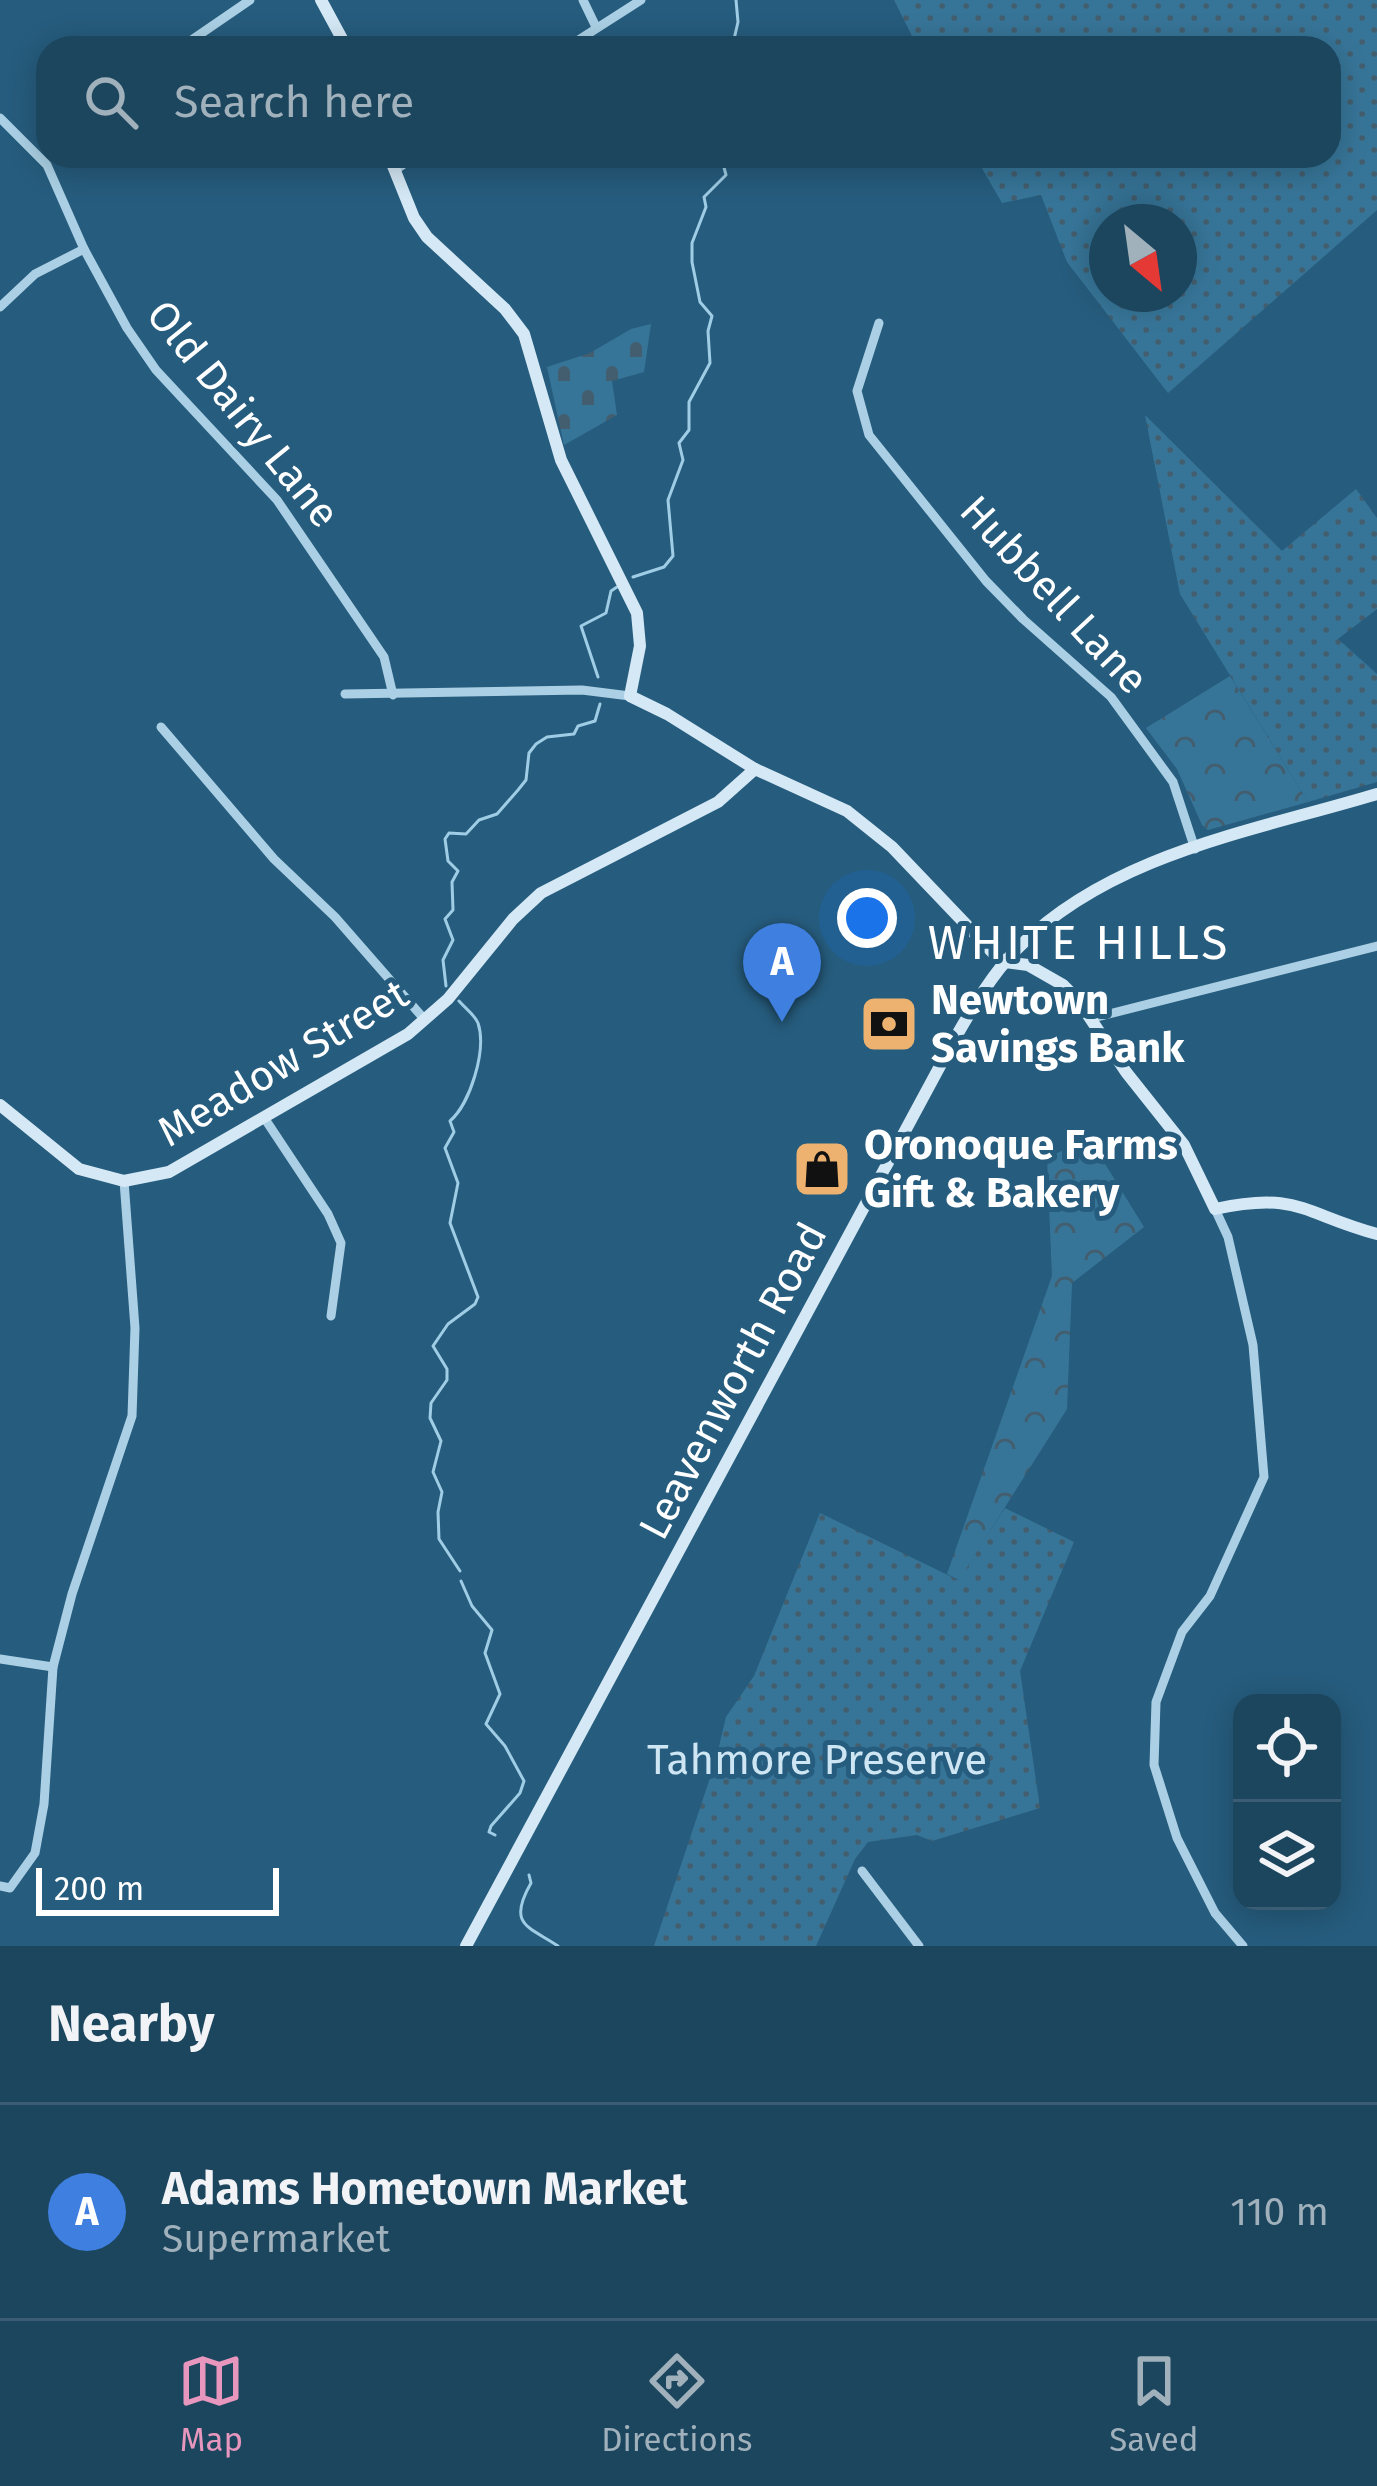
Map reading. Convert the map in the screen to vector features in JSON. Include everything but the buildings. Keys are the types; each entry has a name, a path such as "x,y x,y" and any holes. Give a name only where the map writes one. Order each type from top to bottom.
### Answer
{"main road":[{"path":"321,0 340,36"},
{"path":"393,168 414,218 428,237 505,309 524,334 561,460 637,613 640,646 630,696 668,714 755,769 819,796 871,829 1006,962 1028,965 1064,985 1184,1145 1215,1209 1260,1200 1296,1203 1377,1234"},
{"name":"Meadow Street","path":"0,1105 63,1160 97,1176 124,1181 169,1172 383,1050 425,1020 541,892 718,802 755,769"},
{"name":"Leavenworth Road","path":"466,1946 953,1040 1006,962 1044,923 1108,881 1195,849 1377,794"}],"street":[{"path":"198,36 250,0"},
{"path":"583,0 596,27"},
{"path":"583,36 641,0"},
{"name":"Old Dairy Lane","path":"0,118 36,154"},
{"name":"Old Dairy Lane","path":"48,168 84,249 127,328 156,370 277,500 384,657 393,694"},
{"path":"394,171 398,168"},
{"path":"0,307 35,274 84,249"},
{"name":"Hubbell Lane","path":"879,323 857,391 869,434 986,581 1111,697 1173,782 1195,849"},
{"path":"345,694 582,690 630,696"},
{"path":"160,727 274,859 335,917 425,1020"},
{"path":"1093,1018 1377,946"},
{"path":"265,1119 328,1214 341,1243 331,1316"},
{"path":"5,1887 34,1853 41,1820 53,1667 72,1594 132,1416 135,1328 124,1181"},
{"path":"1215,1209 1228,1237 1253,1345 1264,1477 1210,1596 1182,1632 1157,1696 1154,1765 1177,1838 1215,1912 1243,1946"},
{"path":"0,1659 53,1667"},
{"path":"862,1871 919,1946"}],"green space":[{"path":"894,0 1377,0 1377,210 1168,393 1106,312 1197,312 1197,204 1089,204 1089,291 1067,262 1041,195 1002,203 982,168 1341,168 1341,36 912,36"},
{"path":"651,324 644,372 612,381 617,415 564,445 547,367"},
{"path":"1145,415 1282,551 1356,489 1377,518 1377,609 1338,639 1377,674 1377,782 1308,802 1180,594"},
{"path":"1230,676 1308,802 1208,830 1177,769 1146,728"},
{"path":"1089,1138 1144,1227 1072,1283 1067,1409 959,1580 947,1574 1052,1276 1047,1158"},
{"name":"Tahmore Preserve","path":"1005,1508 1074,1542 1020,1671 1040,1808 932,1841 917,1835 868,1842 855,1859 816,1946 654,1946 726,1717 754,1676 820,1513 958,1580"}],"waterway":[{"path":"735,36 736,0"},
{"path":"633,577 664,567 673,556 668,500 683,460 679,443 689,430 689,402 710,363 712,316 700,302 692,243 706,207 704,197 726,175 724,168"},
{"path":"598,677 581,626 606,613 611,591 617,587"},
{"path":"446,986 443,960 453,940 445,919 453,910 452,882 458,871 448,861 445,839 449,833 466,834 479,820 497,814 526,780 529,753 536,744 547,737 574,734 578,726 595,721 600,704"},
{"path":"459,1001 478,1023 480,1047 470,1090 450,1121 454,1132 445,1148 458,1183 450,1223 478,1297 448,1324 433,1346 447,1369 447,1380 431,1403 430,1418 441,1441 433,1472 442,1492 439,1539 460,1571"},
{"path":"461,1581 472,1606 492,1630 485,1653 500,1694 486,1724 505,1746 524,1781 520,1793 491,1826 489,1832 495,1835"},
{"path":"529,1875 521,1916 530,1928 558,1946"}],"place":[{"name":"Adams Hometown Market","path":"782,1022"},
{"name":"Newtown Savings Bank","path":"889,1024"},
{"name":"Oronoque Farms Gift & Bakery","path":"822,1169"}],"district":[{"name":"WHITE HILLS","path":"1079,943"}]}
